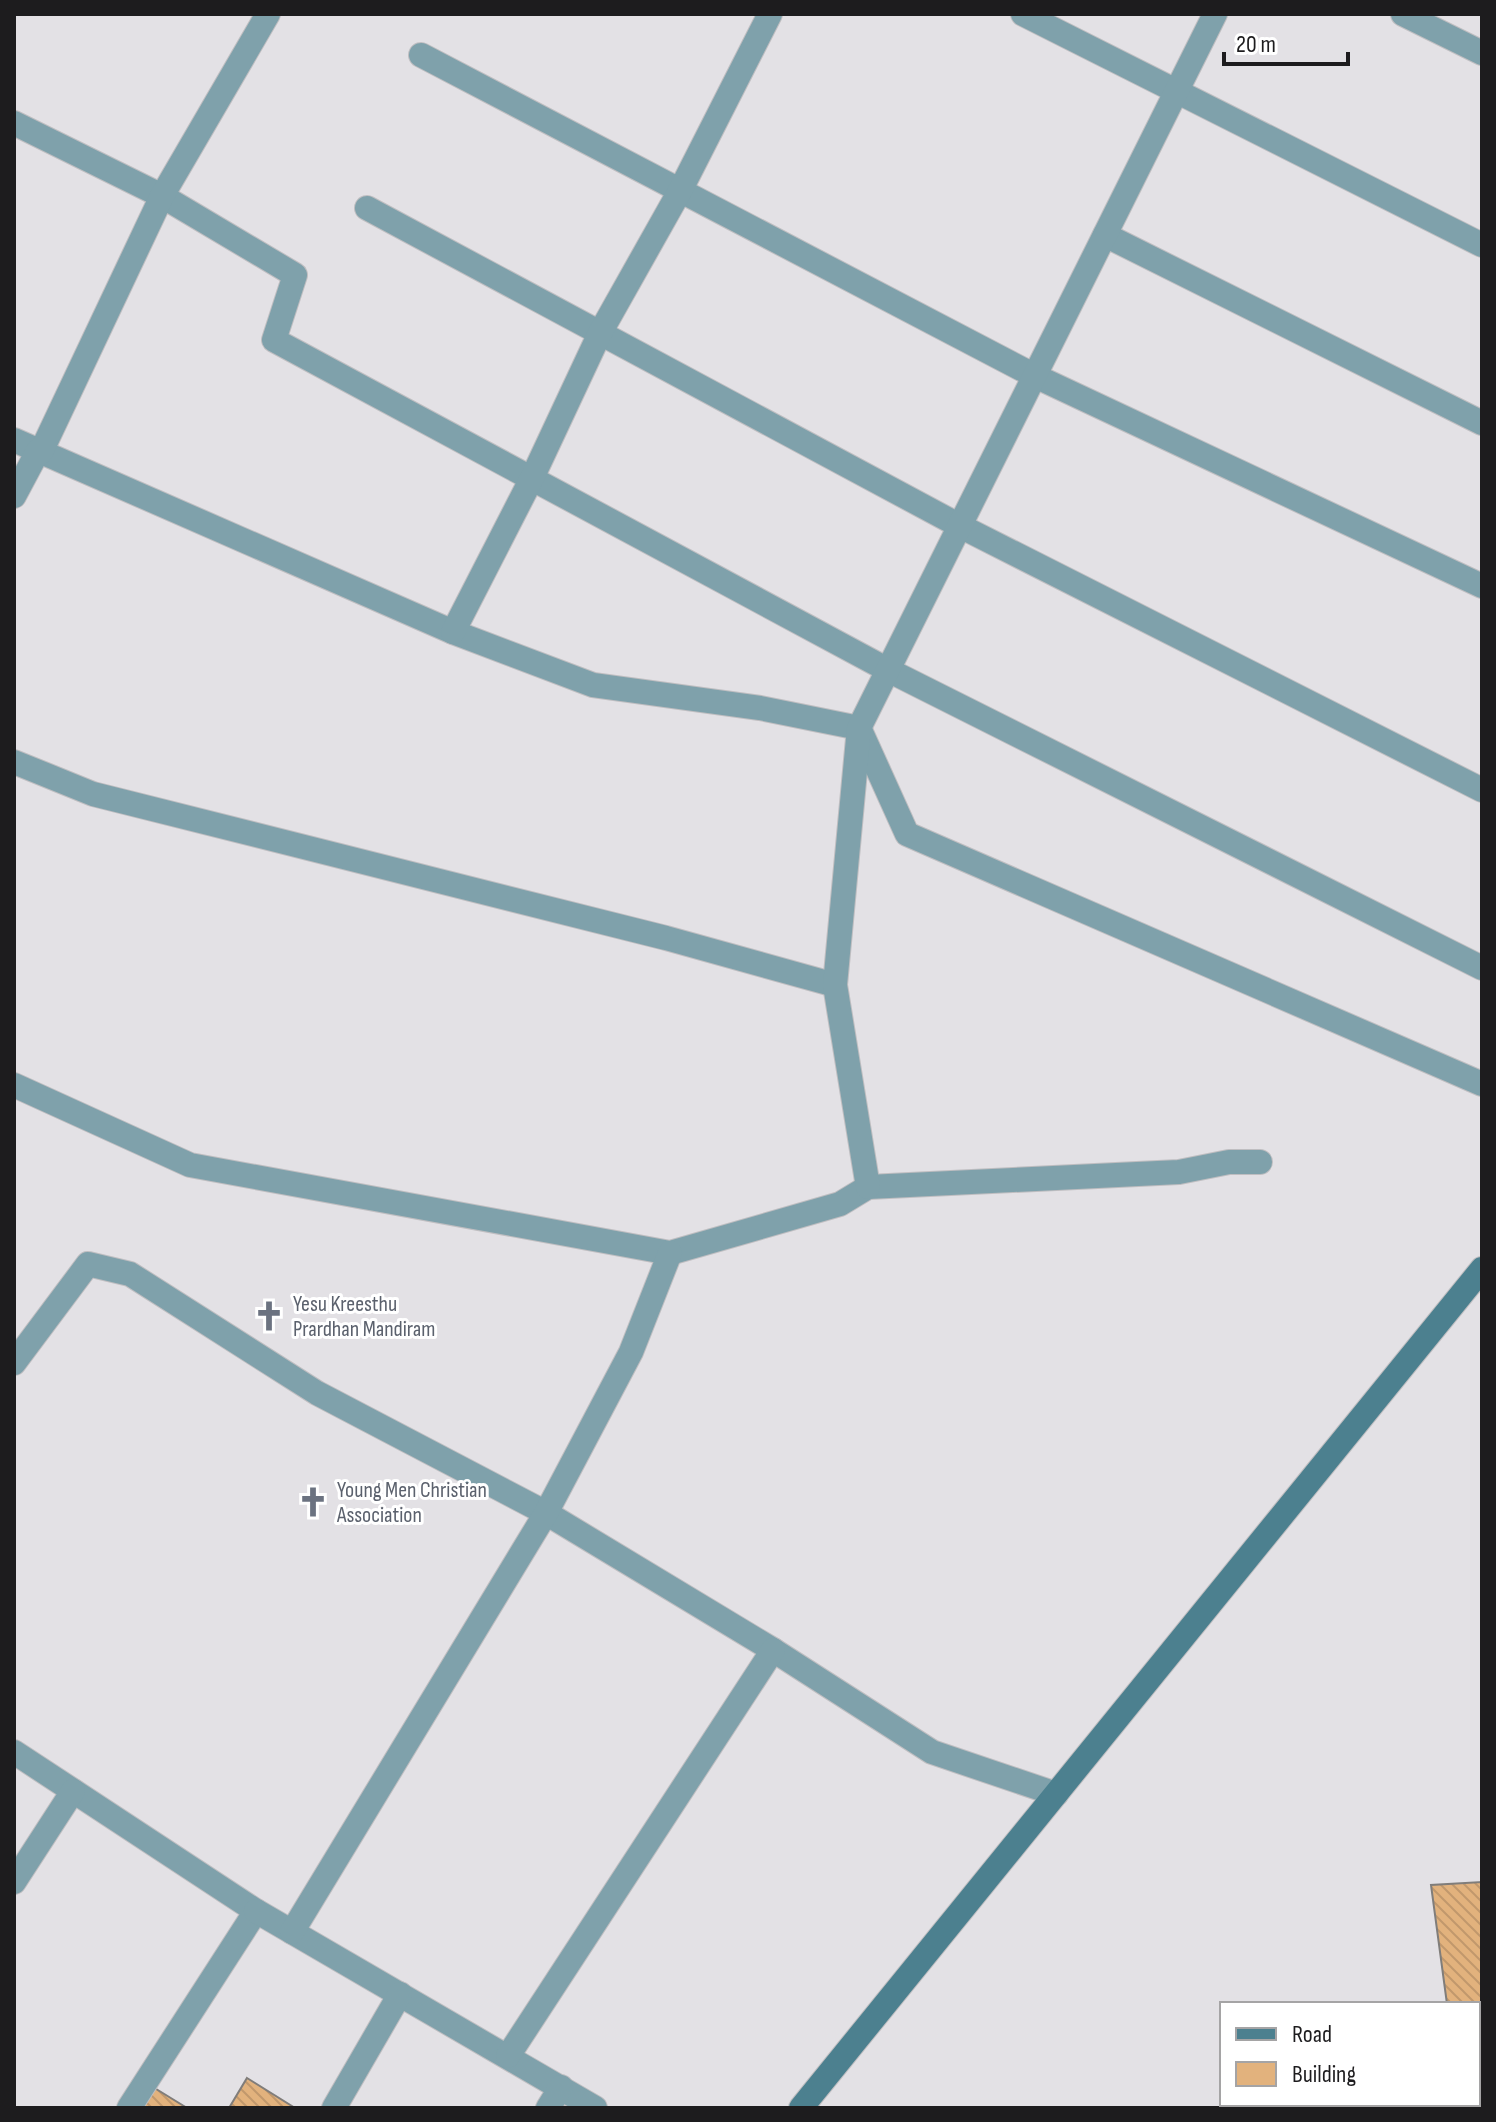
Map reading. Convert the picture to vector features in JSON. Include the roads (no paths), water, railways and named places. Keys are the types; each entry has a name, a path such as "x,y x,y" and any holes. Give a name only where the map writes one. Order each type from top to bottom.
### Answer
{"street":[{"path":"14,496 38,451 41,452 162,196 268,14"},
{"path":"453,632 600,333 770,14"},
{"path":"1023,14 1482,245"},
{"path":"868,1187 835,985 859,728 1215,14"},
{"path":"1403,14 1434,21 1482,53"},
{"path":"421,55 1035,376 1482,586"},
{"path":"14,123 162,196 295,275 274,340 888,670 1482,968"},
{"path":"367,208 960,526 1482,790"},
{"path":"1105,235 1482,423"},
{"path":"14,440 453,632 593,685 760,708 859,728"},
{"path":"859,728 907,834 1482,1084"},
{"path":"14,762 93,794 666,938 835,985"},
{"path":"14,1085 190,1165 670,1253 840,1204 868,1187 1179,1172 1229,1162 1260,1162"},
{"path":"292,1932 546,1513 631,1352 670,1253"},
{"path":"14,1363 88,1264 130,1274 317,1393 546,1513 773,1650 932,1752 1056,1794"},
{"path":"801,2108 1482,1269"},
{"path":"508,2056 773,1650"},
{"path":"14,1752 256,1911 595,2108"},
{"path":"14,1882 73,1791"},
{"path":"129,2108 256,1911"},
{"path":"334,2108 400,1994"},
{"path":"548,2108 561,2087"}],"place":[{"name":"Yesu Kreesthu Prardhan Mandiram","path":"269,1316"},
{"name":"Young Men Christian Association","path":"313,1502"}]}
